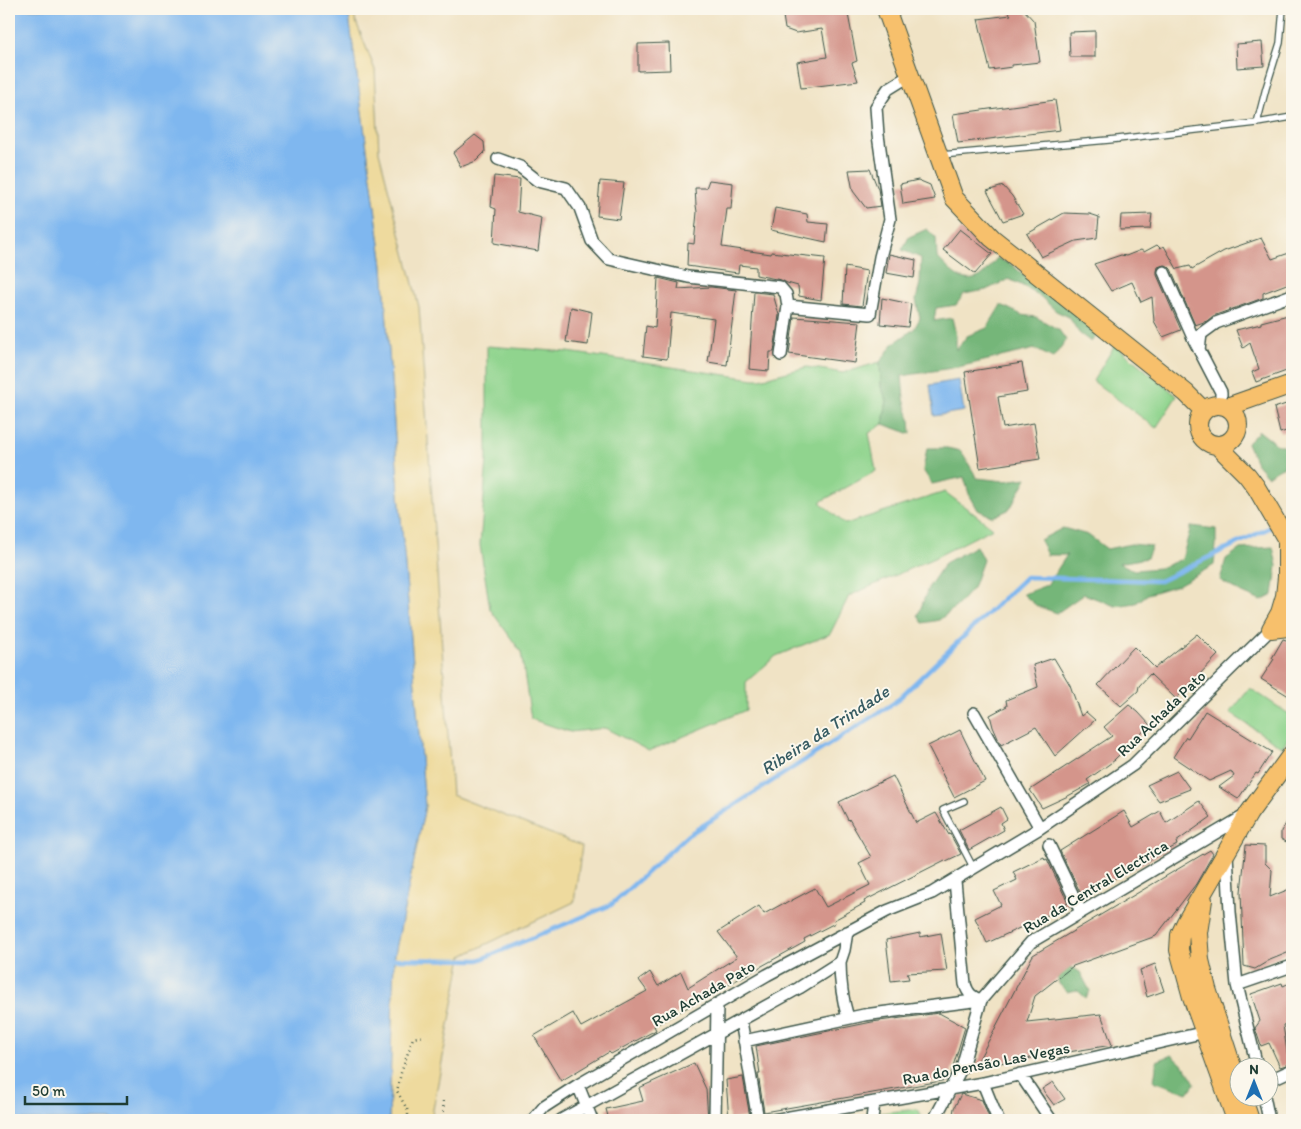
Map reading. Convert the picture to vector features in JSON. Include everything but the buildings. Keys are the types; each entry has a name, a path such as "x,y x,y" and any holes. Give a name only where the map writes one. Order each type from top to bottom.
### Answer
{"main road":[{"path":"886,9 954,198 992,238 1186,393 1204,411"},
{"path":"1224,406 1236,416 1238,430 1230,442 1216,445 1210,444 1199,431 1198,420 1209,407 1224,406 1292,384"},
{"path":"1235,436 1252,481 1290,543 1287,586 1280,613 1271,629"},
{"path":"1216,445 1252,481"},
{"path":"1271,629 1292,628"},
{"path":"1228,1065 1192,997 1179,950 1180,935 1249,813 1292,754"},
{"path":"1211,1030 1236,1120"},
{"path":"1245,1106 1250,1120"}],"street":[{"path":"788,306 870,314 880,257 890,219 876,108 888,89 909,76"},
{"path":"498,159 520,167 538,181 566,188 580,208 592,241 609,259 688,277 780,287 786,294 788,306 781,355"},
{"path":"1164,272 1199,350 1221,392 1224,406"},
{"path":"1199,350 1201,334 1216,323 1292,295"},
{"name":"Rua Achada Pato","path":"533,1120 544,1107 767,975 887,911 932,893 955,881 1040,828 1133,765 1271,629"},
{"path":"974,713 1040,828"},
{"name":"Rua da Central Electrica","path":"934,1120 965,1059 981,1000 1031,942 1249,813"},
{"path":"1049,845 1081,912"},
{"path":"1227,851 1230,912 1237,985 1255,1056"},
{"path":"955,881 965,984 972,997 981,1000"},
{"path":"847,932 840,962 840,979 842,998 848,1018"},
{"path":"561,1120 799,988 840,962"},
{"path":"1237,985 1292,966"},
{"path":"744,1042 864,1015 981,1000"},
{"path":"715,1120 717,1005"},
{"path":"740,1020 758,1120"},
{"name":"Rua do Pensão Las Vegas","path":"773,1120 983,1083 1211,1030"},
{"path":"1278,1076 1292,1070"},
{"path":"1020,1074 1050,1120"},
{"path":"983,1083 998,1120"},
{"path":"578,1086 592,1120"},
{"path":"872,1120 874,1102"},
{"path":"1266,1106 1269,1120"}],"lane":[{"path":"1257,123 1280,44 1283,9"},
{"path":"939,155 1257,123 1292,117"},
{"path":"964,801 943,810 974,869"}],"path":[{"path":"408,1120 408,1111 398,1091 401,1074 413,1038 424,1036"},
{"path":"443,1101 444,1120"}],"green space":[{"path":"927,229 936,238 937,257 956,275 962,278 974,279 981,276 997,258 1012,265 1033,283 1055,297 1098,333 1091,342 1079,333 1069,317 1056,311 1041,297 1009,279 986,290 964,294 956,305 936,308 934,321 952,318 956,335 956,350 967,336 987,328 1001,305 1022,315 1036,317 1059,330 1066,340 1053,358 1035,349 958,367 902,376 904,399 910,419 911,434 883,424 887,400 881,387 880,362 893,344 914,329 920,318 916,300 920,283 921,258 902,250 909,237"},
{"path":"1115,345 1177,396 1156,428 1093,381"},
{"path":"487,346 568,352 754,379 807,367 843,373 880,362 881,387 887,400 883,424 869,433 876,471 820,502 845,524 945,492 993,528 934,558 849,596 830,634 776,656 746,682 746,710 649,751 605,728 570,732 531,719 521,652 490,609 480,545 487,459"},
{"path":"1259,431 1276,444 1292,449 1292,463 1267,476 1256,463 1247,443"},
{"path":"927,448 947,448 961,451 977,478 1004,481 1027,478 1010,509 993,517 978,510 969,494 964,477 932,484 923,470"},
{"path":"1191,526 1216,529 1214,565 1178,585 1148,594 1136,603 1115,606 1084,594 1057,613 1037,606 1023,594 1047,585 1067,555 1047,555 1040,540 1063,528 1088,535 1107,549 1131,544 1152,546 1147,558 1119,563 1134,570 1160,568 1182,559"},
{"path":"976,546 983,560 973,588 957,606 939,620 923,623 918,616 928,588 945,563"},
{"path":"1273,547 1277,566 1273,595 1261,601 1238,591 1220,580 1226,559 1240,549"},
{"path":"1250,688 1292,716 1292,732 1282,747 1230,713"},
{"path":"1066,964 1080,972 1090,991 1086,998 1077,990 1067,992 1059,984 1056,970"},
{"path":"1172,1055 1186,1068 1195,1083 1188,1093 1154,1081 1157,1061"},
{"path":"918,1109 921,1115 920,1120 879,1120 880,1113"}],"sand":[{"path":"348,9 351,9 375,70 379,152 419,307 452,795 582,846 574,902 462,956 431,1120 389,1120 394,959 425,806 399,494 383,266"}],"water":[{"path":"9,9 348,9 383,266 399,494 425,806 394,959 389,1120 9,1120"},
{"path":"959,380 964,411 934,416 930,385"}],"waterway":[{"name":"Ribeira da Trindade","path":"1280,523 1292,517"},
{"name":"Ribeira da Trindade","path":"394,959 479,960 611,905 688,835 894,703 1026,577 1160,581 1273,526"}]}
